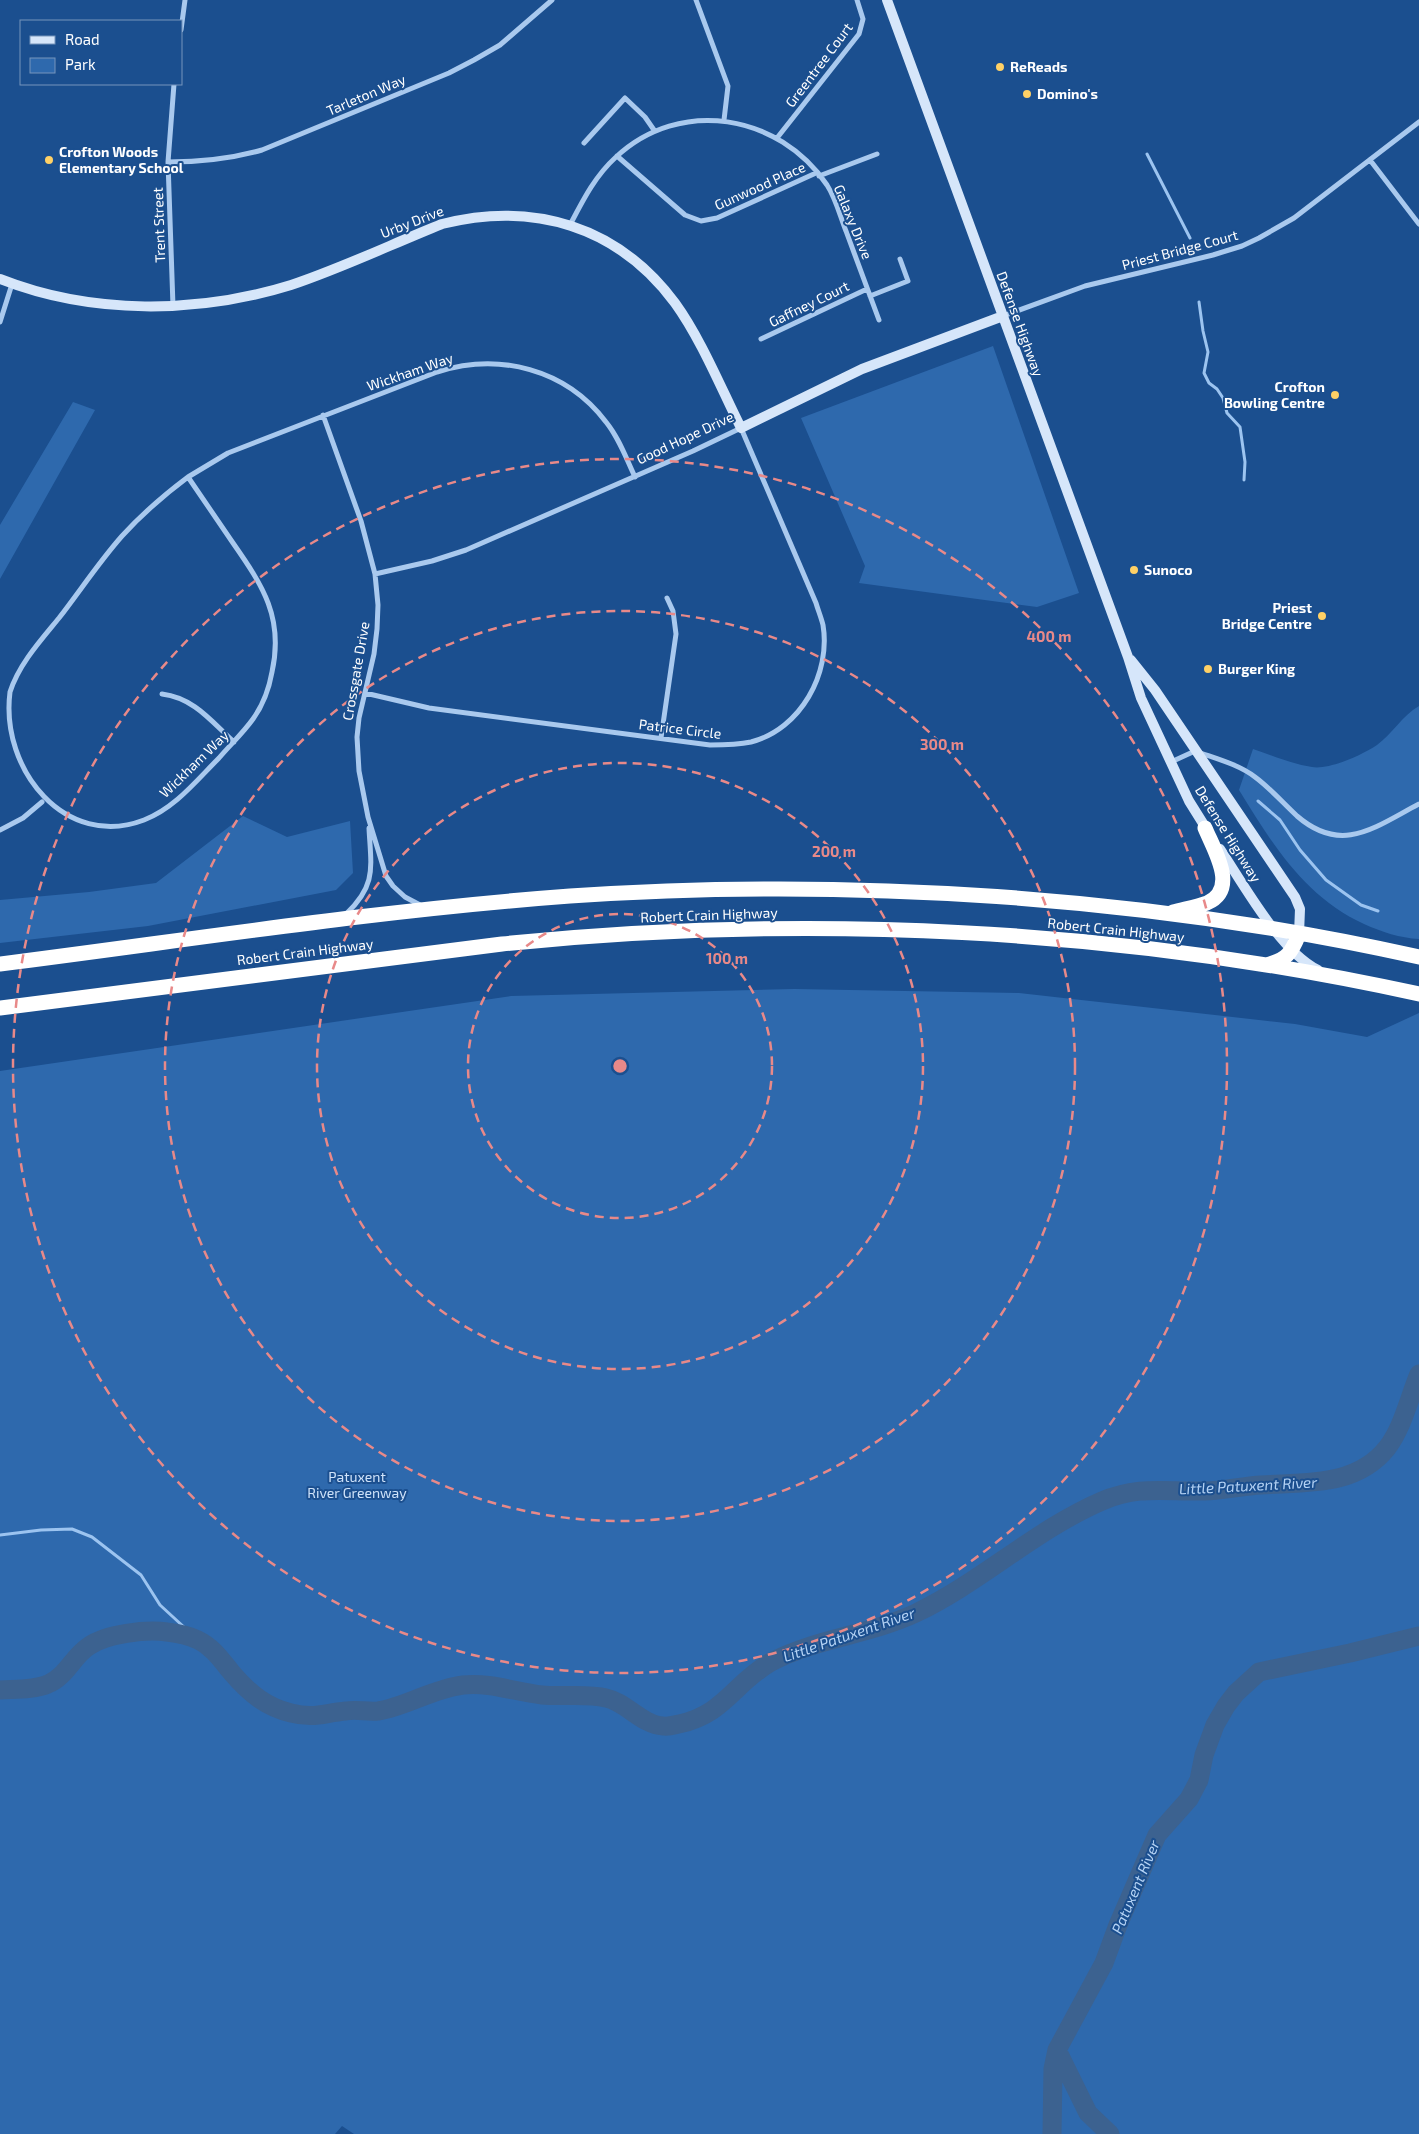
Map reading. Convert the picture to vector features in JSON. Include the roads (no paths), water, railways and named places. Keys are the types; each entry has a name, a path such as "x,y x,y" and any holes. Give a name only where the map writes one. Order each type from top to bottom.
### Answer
{"highway":[{"path":"1164,914 1206,903 1219,894 1224,879 1205,828"},
{"name":"Robert Crain Highway","path":"0,964 498,902 622,894 802,890 941,894 1085,904 1275,930 1419,957"},
{"name":"Robert Crain Highway","path":"0,1008 502,944 581,936 697,930 803,928 986,934 1150,949 1327,975 1419,994"},
{"path":"1266,965 1282,960 1292,951 1298,934"}],"main road":[{"name":"Defense Highway","path":"887,0 1128,657 1141,698 1189,801 1205,828 1275,930 1292,951 1306,964 1327,975"},
{"name":"Urby Drive","path":"0,279 12,284 88,302 129,306 173,306 221,302 291,285 442,224 464,218 519,215 570,225 622,250 659,282 676,304 692,330 741,428"},
{"name":"Good Hope Drive","path":"741,428 862,369 1003,316"},
{"name":"Defense Highway","path":"1128,657 1155,690 1295,897 1300,908 1298,934"}],"street":[{"path":"182,20 184,0"},
{"name":"Tarleton Way","path":"168,162 208,162 236,158 262,150 449,72 500,45 552,0"},
{"path":"696,0 728,86 724,120"},
{"name":"Greentree Court","path":"777,138 859,34 863,18 857,0"},
{"name":"Trent Street","path":"173,306 168,162 174,85"},
{"path":"584,143 625,98 645,117 654,130"},
{"name":"Galaxy Drive","path":"570,225 591,186 617,156 654,130 688,122 724,120 746,125 777,138 805,160 827,186 835,201 879,320"},
{"name":"Priest Bridge Court","path":"1003,316 1085,286 1166,267 1242,246 1294,218 1419,122"},
{"name":"Gunwood Place","path":"617,156 685,215 701,221 717,218 818,174 877,154"},
{"path":"1370,160 1419,224"},
{"path":"870,296 908,281 900,259"},
{"path":"0,322 12,284"},
{"name":"Gaffney Court","path":"761,340 867,289"},
{"name":"Wickham Way","path":"7,742 6,711 10,692 21,669 34,649 121,538 164,496 188,477 228,453 323,415 453,367 489,363 529,368 565,384 596,410 618,442 634,477"},
{"name":"Crossgate Drive","path":"323,415 361,521 375,574 378,604 377,629 357,737 359,771 368,818 386,876 393,886 405,897 430,910"},
{"name":"Good Hope Drive","path":"375,574 432,561 466,550 741,428"},
{"name":"Patrice Circle","path":"365,693 429,708 710,745 730,746 753,741 792,719 806,701 817,681 823,662 824,642 822,624 816,603 741,428"},
{"name":"Wickham Way","path":"32,792 42,802 80,823 103,826 143,820 179,799 234,742 253,719 269,690 277,648 275,626 269,602 259,580 188,477"},
{"path":"662,738 676,634 673,611 667,598"},
{"path":"162,694 174,695 192,703 234,742"},
{"path":"1171,763 1195,751 1253,776 1298,817 1315,829 1340,837 1367,831 1419,804"},
{"path":"20,774 24,780"},
{"path":"0,830 23,818 42,802"},
{"name":"Crossgate Drive","path":"339,921 356,904 369,883 371,869 368,818"}],"waterway":[{"path":"1147,154 1190,238"},
{"path":"1199,302 1208,352 1204,373 1209,383 1217,389 1223,398 1227,413 1240,427 1245,462 1244,480"},
{"path":"1258,801 1280,820 1300,850 1326,880 1361,905 1378,911"},
{"name":"Little Patuxent River","path":"0,1690 31,1688 48,1684 60,1677 83,1650 105,1638 126,1633 158,1631 183,1635 203,1643 258,1698 274,1707 299,1715 313,1716 350,1710 378,1711 398,1706 440,1690 473,1684 532,1694 606,1698 613,1700 655,1725 673,1725 695,1719 719,1706 747,1679 771,1662 806,1647 880,1627 916,1613 963,1586 1054,1526 1077,1513 1115,1496 1153,1490 1212,1491 1312,1482 1329,1480 1360,1470 1374,1461 1393,1440 1402,1422 1419,1374"},
{"path":"0,1535 41,1530 72,1529 92,1537 141,1575 160,1605 198,1640"},
{"name":"Patuxent River","path":"1052,2134 1053,2069 1057,2050 1104,1963 1118,1925 1157,1835 1189,1799 1199,1780 1204,1755 1215,1725 1226,1706 1236,1693 1259,1672 1419,1636"},
{"path":"1057,2050 1088,2113 1110,2134"}],"place":[{"name":"ReReads","path":"1000,67"},
{"name":"Domino's","path":"1027,94"},
{"name":"Crofton Woods Elementary School","path":"49,160"},
{"name":"Crofton Bowling Centre","path":"1335,395"},
{"name":"Sunoco","path":"1134,570"},
{"name":"Priest Bridge Centre","path":"1322,616"},
{"name":"Burger King","path":"1208,669"}],"park label":[{"name":"Patuxent River Greenway","path":"357,1485"}]}
